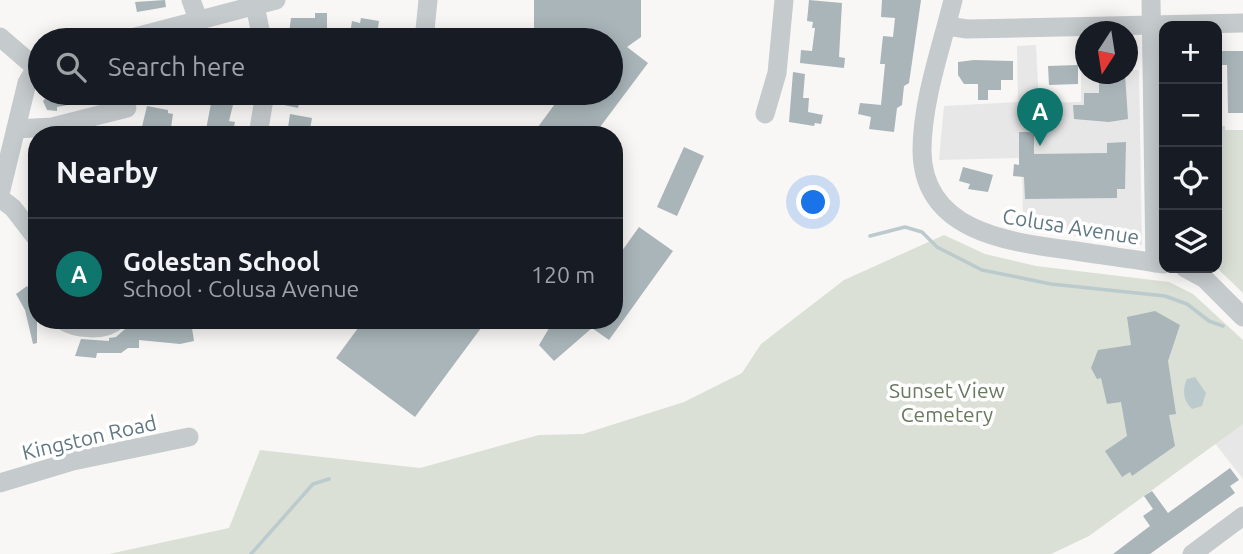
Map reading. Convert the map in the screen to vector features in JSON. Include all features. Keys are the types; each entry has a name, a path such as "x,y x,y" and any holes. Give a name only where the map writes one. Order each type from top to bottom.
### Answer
{"street":[{"path":"191,0 198,19"},
{"path":"166,28 276,0"},
{"path":"425,28 428,0"},
{"path":"765,114 777,73 784,0"},
{"name":"Colusa Avenue","path":"953,0 933,82 922,150 924,170 943,206 967,225 995,238 1159,263"},
{"path":"1151,0 1159,233"},
{"path":"255,5 260,28"},
{"path":"947,26 963,29 1243,23"},
{"path":"0,37 28,59"},
{"path":"28,82 0,196 28,227"},
{"path":"260,126 263,105"},
{"path":"56,126 127,108"},
{"path":"16,129 28,128"},
{"path":"1194,273 1205,279 1243,317"},
{"name":"Kingston Road","path":"0,483 73,461 189,437"},
{"path":"1196,553 1243,516"}],"shaded area":[{"path":"1036,45 1039,103 1081,102 1081,84 1138,84 1139,70 1142,245 1023,229 1022,158 939,160 944,106 1018,102 1017,46"},
{"path":"1195,377 1206,393 1202,406 1192,409 1185,399 1184,387 1187,379"},
{"path":"1243,424 1243,479 1214,442"}],"green space":[{"path":"1222,126 1225,126 1225,130 1243,130 1243,293 1222,273"},
{"name":"Sunset View Cemetery","path":"944,235 985,254 1036,266 1169,282 1193,294 1243,340 1243,424 1089,536 1051,554 109,554 229,528 260,450 420,468 539,435 583,434 684,402 742,373 761,344 844,280"}],"building":[{"path":"165,0 166,7 137,12 135,2"},
{"path":"534,0 641,0 641,37 627,47 648,63 623,96 623,28 534,28"},
{"path":"809,0 842,3 839,57 845,58 844,68 800,63 801,50 812,51 815,28 812,28 813,22 807,21"},
{"path":"882,0 921,0 909,83 904,86 902,105 897,108 894,132 869,129 871,117 858,114 860,103 881,105 885,64 880,64 883,36 893,37 895,18 881,17"},
{"path":"315,13 327,13 327,28 290,28 291,18 315,18"},
{"path":"361,18 379,21 378,28 351,28 352,21 360,23"},
{"path":"1222,51 1243,51 1243,113 1228,113 1227,65 1222,65"},
{"path":"1013,61 1013,80 1001,80 1001,90 988,90 988,100 978,100 978,84 964,84 958,75 958,62"},
{"path":"1075,65 1075,84 1078,84 1049,85 1048,66"},
{"path":"793,72 805,74 803,98 809,98 808,112 823,115 821,124 815,123 814,126 789,122"},
{"path":"1099,84 1126,84 1128,119 1109,122 1074,119 1073,105 1084,105 1084,93 1099,93"},
{"path":"45,105 68,105 57,107 57,111 47,110"},
{"path":"211,105 233,105 229,121 235,122 234,126 207,126"},
{"path":"554,105 616,105 601,126 539,126"},
{"path":"147,106 168,110 168,113 173,114 171,126 142,126"},
{"path":"290,114 312,118 311,126 288,126"},
{"path":"1019,132 1034,132 1034,154 1107,153 1107,143 1126,142 1125,189 1117,189 1117,198 1025,199 1024,177 1013,176 1014,164 1019,165"},
{"path":"684,147 704,156 677,216 657,207"},
{"path":"963,167 993,175 988,192 968,189 970,184 959,181"},
{"path":"639,227 673,251 623,321 623,249"},
{"path":"28,287 28,323 25,310 16,294"},
{"path":"1155,311 1180,325 1168,361 1176,414 1169,415 1175,446 1132,476 1130,472 1122,477 1105,451 1127,436 1121,402 1107,404 1101,378 1097,379 1091,368 1098,350 1131,345 1127,317"},
{"path":"29,329 37,329 37,343 33,344"},
{"path":"125,329 192,329 194,341 180,344 139,340 139,348 128,348 121,353 97,353 96,358 75,356 81,339 109,341 109,338 116,337"},
{"path":"357,329 480,329 415,417 336,358"},
{"path":"549,329 591,329 554,361 539,345"},
{"path":"593,329 617,329 609,340"},
{"path":"1230,468 1239,480 1230,486 1235,493 1150,554 1113,554 1150,526 1143,516 1153,509 1144,496 1152,491 1168,513"}],"waterway":[{"path":"870,236 905,227 922,232 937,247 982,270 1051,284 1165,296 1187,304 1209,321 1223,326"},
{"path":"251,554 313,484 329,479"}],"place":[{"name":"Golestan School","path":"1040,146"}]}
